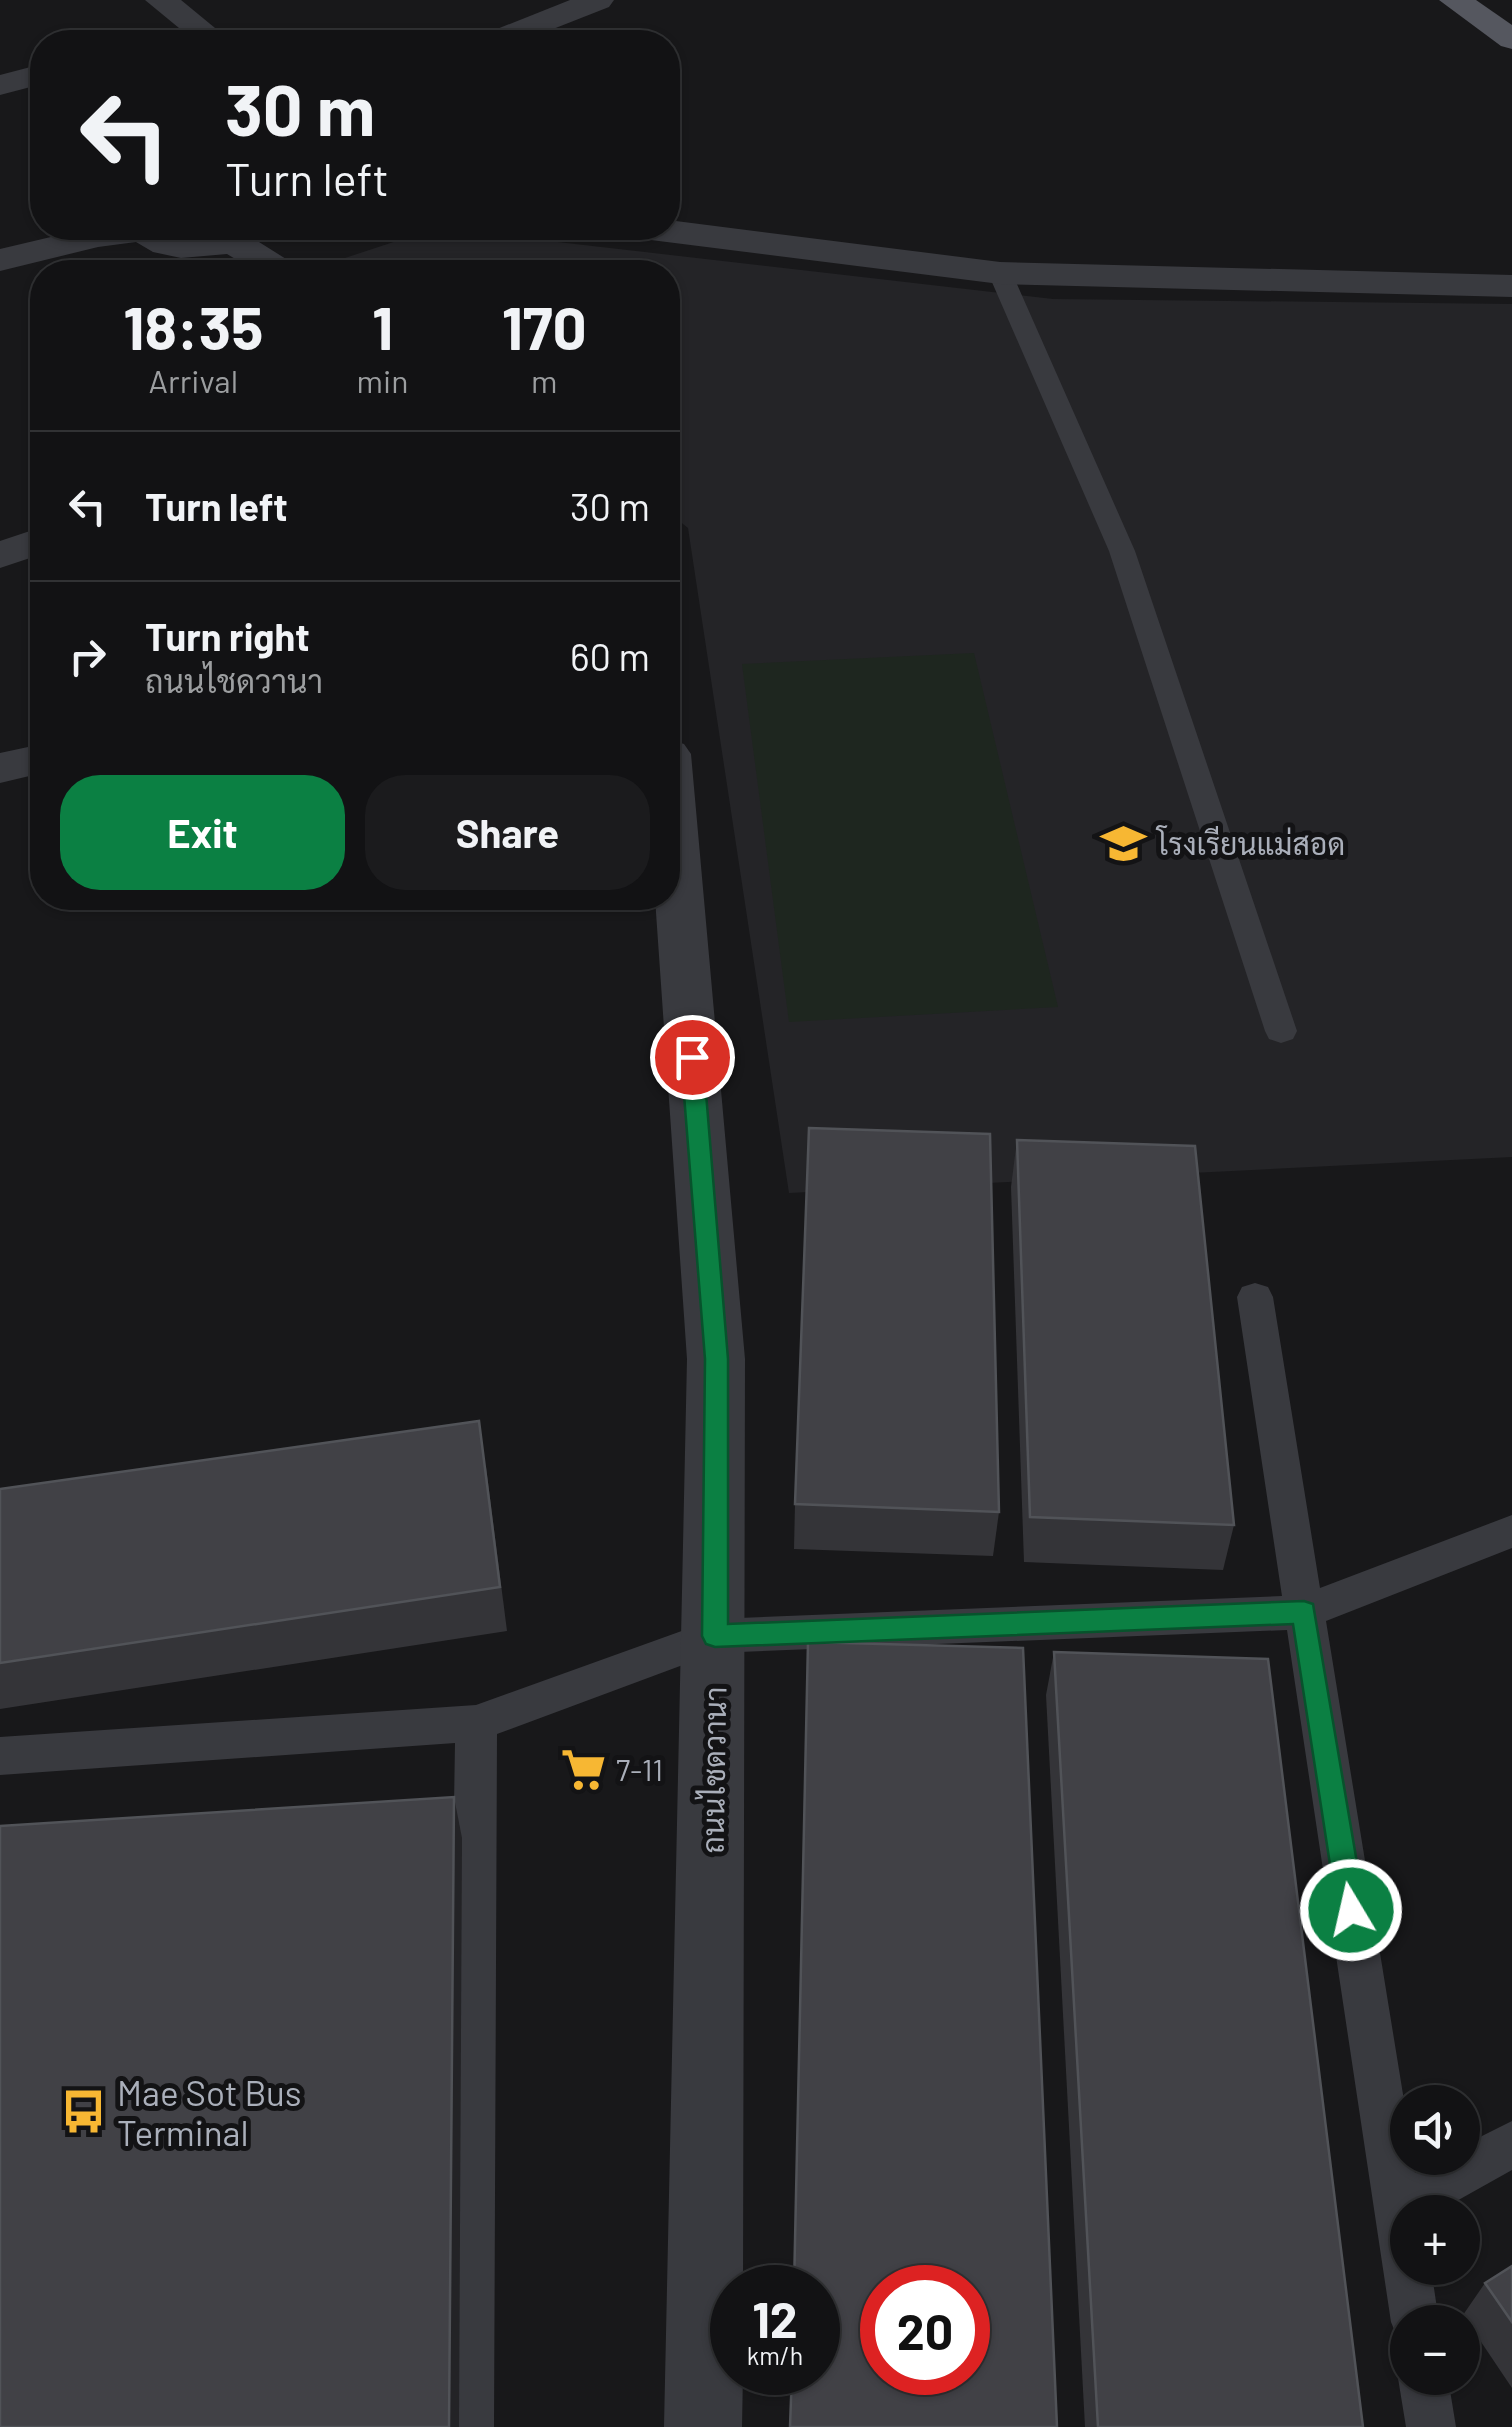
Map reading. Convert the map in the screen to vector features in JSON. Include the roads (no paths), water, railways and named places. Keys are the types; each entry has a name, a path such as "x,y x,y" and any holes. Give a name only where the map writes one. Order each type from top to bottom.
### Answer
{"main road":[{"path":"1454,0 1505,27"}],"street":[{"path":"161,0 202,30"},
{"path":"522,30 598,0"},
{"path":"0,85 30,77"},
{"path":"680,233 1000,273 1512,286"},
{"path":"0,260 82,240"},
{"path":"154,240 203,247 225,240"},
{"path":"250,240 269,260"},
{"path":"0,556 30,545"},
{"path":"0,768 30,762"},
{"name":"ถนนไชดวานา","path":"680,905 716,1359 703,2427"}],"lane":[{"path":"1000,273 1122,551 1281,1030"},
{"path":"1254,1297 1395,2195"},
{"path":"0,1756 476,1723 715,1636 1304,1612 1512,1531"},
{"path":"469,2427 476,1723"},
{"path":"1420,2195 1512,2144"},
{"path":"1426,2395 1431,2427"}],"place":[{"name":"โรงเรียนแม่สอด","path":"1124,843"},
{"name":"7-11","path":"583,1769"},
{"name":"Mae Sot Bus Terminal","path":"84,2112"}]}
